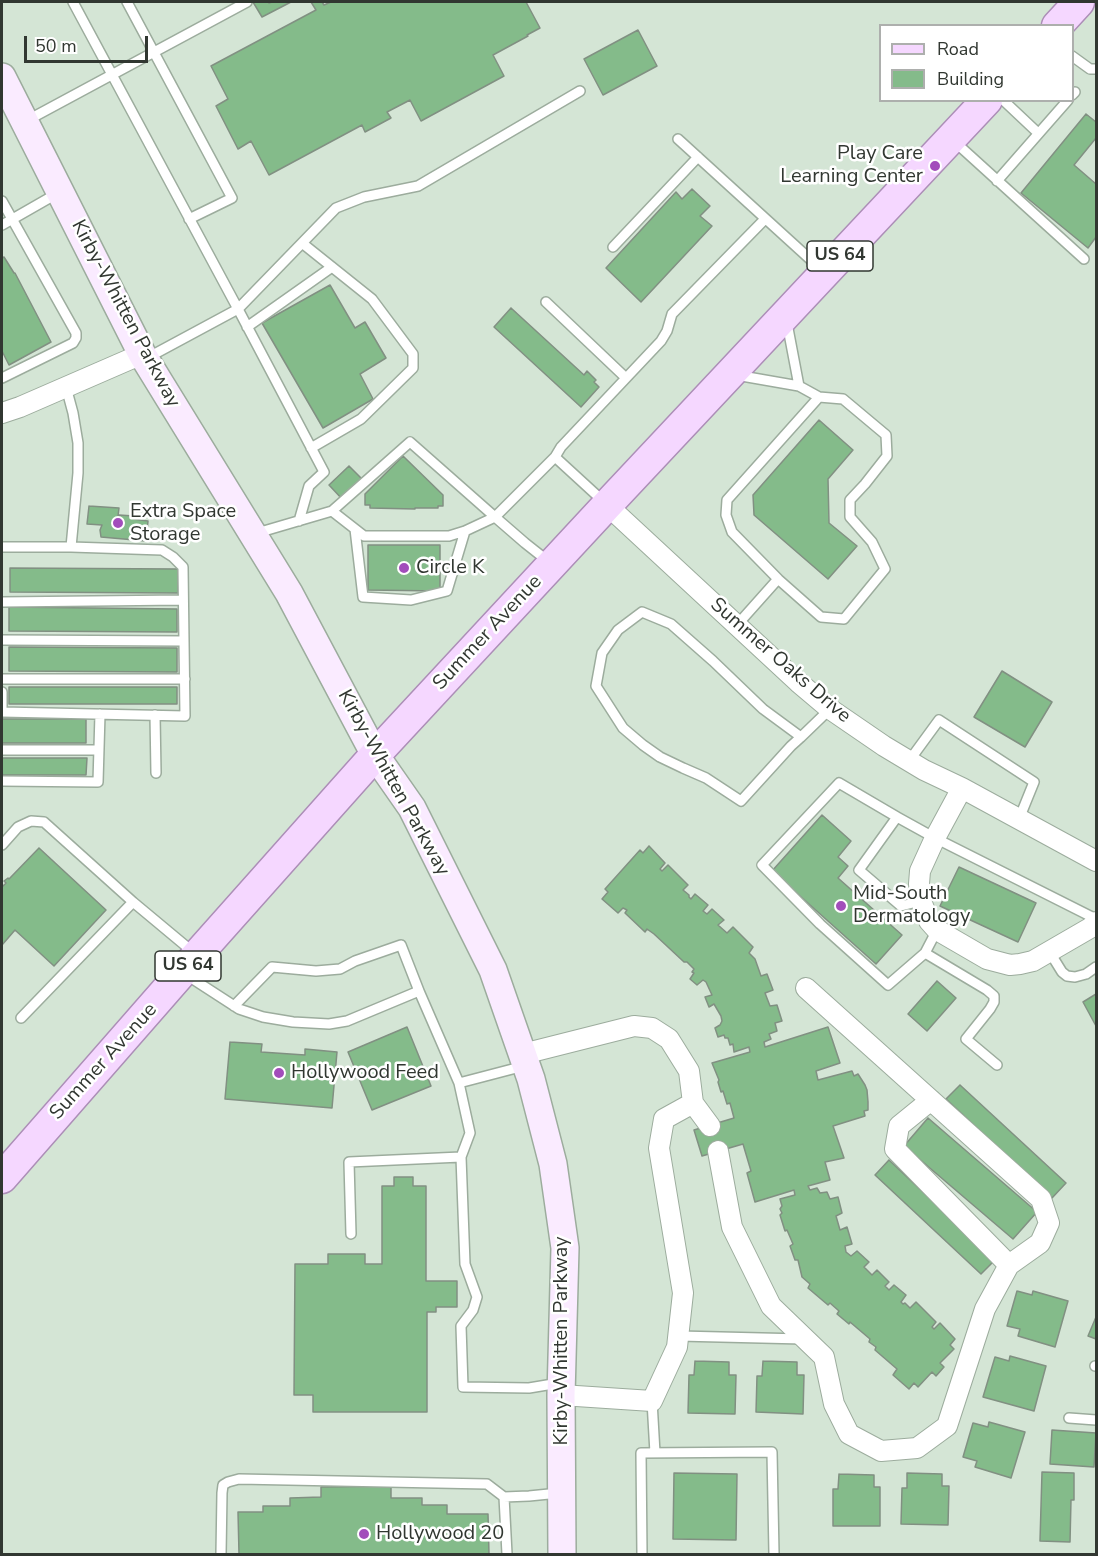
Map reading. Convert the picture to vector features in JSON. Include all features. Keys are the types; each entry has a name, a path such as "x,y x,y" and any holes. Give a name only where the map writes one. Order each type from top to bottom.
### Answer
{"main road":[{"path":"1059,24 1079,2"},
{"name":"Kirby-Whitten Parkway","path":"2,78 144,356 290,593 375,755 412,808 493,970 531,1079 553,1164 565,1248 561,1389 562,1554"},
{"name":"Summer Avenue","path":"2,1178 375,755 985,102"}],"street":[{"path":"2,413 144,356"},
{"name":"Summer Oaks Drive","path":"608,504 798,682 830,709 909,761 1096,861"},
{"path":"962,788 920,871 921,901 929,921 937,930 987,959 1010,965 1033,961 1090,928 1096,920"},
{"path":"718,1151 732,1227 771,1306 824,1357 834,1404 849,1434 881,1451 917,1448 947,1426 985,1309 1009,1265 1040,1243 1049,1223 1041,1199 807,988"},
{"path":"525,1060 634,1026 652,1028 669,1040 689,1071 693,1103 710,1126"},
{"path":"931,1101 899,1126 895,1149 1009,1265"},
{"path":"561,1389 651,1401 678,1347 683,1293 659,1148 664,1119 693,1103"}],"lane":[{"path":"73,2 324,472 309,486 299,521"},
{"path":"127,2 232,198 189,219"},
{"path":"24,122 247,2"},
{"path":"1074,57 1094,71"},
{"path":"144,356 238,309 336,208 364,197 418,186 580,91"},
{"path":"1005,102 1038,133"},
{"path":"997,180 1066,102"},
{"path":"678,139 825,273"},
{"path":"951,139 1084,259"},
{"path":"613,247 698,157"},
{"path":"2,225 60,191"},
{"path":"2,201 76,333 73,343 2,378"},
{"path":"332,511 364,536 449,536 495,517 555,457 561,447 662,341 672,314 765,219"},
{"path":"302,243 372,298 413,354 412,368 361,419 311,448"},
{"path":"247,327 332,267"},
{"path":"546,302 626,378"},
{"path":"786,314 799,386"},
{"path":"730,374 799,386 819,398 843,399 886,435 887,456 850,500 850,518 872,542 885,569 844,619 821,617 778,579 732,532 726,515 727,500 819,398"},
{"path":"66,387 78,443 78,473 71,547"},
{"path":"253,534 332,511 410,442 552,564"},
{"path":"555,457 608,504"},
{"path":"355,529 363,597 411,600 447,591 465,531"},
{"path":"2,547 162,550 173,557 183,567 185,716 2,712 2,692"},
{"path":"737,625 778,579"},
{"path":"2,602 183,600"},
{"path":"801,737 762,709 671,624 642,612 618,630 602,653 596,686 623,728 660,756 706,778 741,801 830,709"},
{"path":"2,640 184,641"},
{"path":"2,679 185,679"},
{"path":"2,781 98,782 100,714"},
{"path":"155,715 156,773"},
{"path":"909,761 939,720 1034,782 1019,819"},
{"path":"2,750 99,750"},
{"path":"937,930 925,953 888,985 820,924 762,865 839,783 935,838 1096,920"},
{"path":"897,817 860,870 901,906 921,901"},
{"path":"2,845 18,827 31,821 44,822 133,902 190,964 234,1006 263,1017 293,1022 329,1024 347,1022 419,991"},
{"path":"21,1018 133,902"},
{"path":"234,1006 272,967 316,971 340,969 355,961 401,945 459,1083 470,1133 461,1157 465,1264 477,1297 473,1310 461,1326 463,1388 561,1389"},
{"path":"1049,951 1067,976 1075,977 1086,974 1096,967"},
{"path":"925,953 994,996 990,1009 966,1039 997,1065"},
{"path":"459,1083 525,1060"},
{"path":"351,1234 349,1162 461,1157"},
{"path":"679,1336 806,1339"},
{"path":"651,1401 655,1453"},
{"path":"1069,1418 1096,1419"},
{"path":"642,1554 641,1454 772,1452 774,1554"},
{"path":"221,1554 222,1493 224,1485 239,1479 487,1484 504,1497 562,1492"},
{"path":"504,1497 507,1554"}],"building":[{"path":"253,2 269,3 291,2 262,17"},
{"path":"311,2 322,2 324,5 331,2 526,2 540,28 493,55 504,76 421,121 410,100 387,112 391,118 365,132 362,125 269,175 251,141 238,149 216,106 228,99 211,66 316,10"},
{"path":"638,30 657,66 603,95 584,59"},
{"path":"1086,114 1096,122 1096,138 1074,165 1096,184 1096,237 1088,248 1021,193"},
{"path":"692,189 710,206 700,216 712,226 641,302 606,268 676,192 682,199"},
{"path":"4,257 15,273 51,342 9,365 2,351 2,258"},
{"path":"330,285 355,328 365,322 386,358 360,374 373,399 323,428 262,323"},
{"path":"511,308 584,375 587,371 596,380 594,382 599,387 581,407 494,327"},
{"path":"819,420 853,450 828,479 829,523 857,546 828,579 754,515 753,495"},
{"path":"403,456 443,495 443,506 415,509 370,508 370,505 365,505 365,494"},
{"path":"349,466 363,480 343,500 329,485"},
{"name":"Extra Space Storage","path":"89,506 119,508 118,516 134,516 133,519 148,521 146,541 101,537 102,525 87,524"},
{"name":"Circle K","path":"368,545 440,545 440,591 368,590"},
{"path":"10,568 178,569 178,593 10,592"},
{"path":"9,607 177,609 177,632 9,631"},
{"path":"9,647 177,648 177,672 9,671"},
{"path":"1002,671 1052,702 1025,747 974,717"},
{"path":"9,687 177,687 177,704 9,704"},
{"path":"2,719 86,719 86,743 2,743"},
{"path":"2,758 87,758 86,775 2,775"},
{"name":"Mid-South Dermatology","path":"822,815 851,841 838,857 848,866 838,878 902,935 876,964 772,871"},
{"path":"649,846 665,863 660,869 662,871 668,865 688,885 683,890 691,899 695,894 708,905 703,911 707,914 712,909 724,920 718,925 727,933 733,927 753,947 749,953 755,959 761,976 767,974 773,990 765,993 770,1006 777,1005 782,1021 775,1023 777,1031 769,1034 771,1039 764,1042 765,1047 828,1027 840,1063 816,1071 818,1080 852,1071 854,1076 858,1074 865,1085 868,1110 864,1111 865,1116 833,1126 844,1158 825,1162 830,1180 808,1186 810,1190 817,1188 820,1193 827,1192 830,1199 838,1197 842,1213 836,1216 840,1230 847,1227 852,1244 845,1246 846,1252 851,1256 857,1251 869,1262 864,1267 872,1275 877,1270 889,1282 885,1286 889,1290 894,1285 906,1295 901,1302 903,1304 905,1303 910,1308 916,1302 936,1322 932,1327 934,1329 940,1323 955,1339 950,1345 954,1349 940,1363 944,1367 936,1376 932,1372 918,1387 914,1383 909,1389 893,1375 897,1369 875,1350 876,1347 869,1342 870,1339 837,1314 839,1311 830,1303 828,1305 808,1288 810,1284 802,1277 798,1260 795,1260 790,1246 793,1244 787,1230 785,1231 780,1215 782,1206 780,1199 795,1195 794,1190 755,1202 747,1173 751,1171 743,1144 702,1156 694,1130 734,1118 730,1103 727,1104 723,1091 721,1092 712,1063 750,1052 749,1047 734,1052 733,1044 730,1045 728,1038 724,1035 718,1037 715,1028 722,1021 721,1016 714,1004 709,1007 705,997 712,995 706,982 703,980 697,985 690,979 694,969 654,934 647,929 645,932 625,913 627,910 623,908 618,913 602,899 608,892 605,889 640,850 643,853"},
{"path":"39,848 106,910 54,966 15,930 2,945 2,887 6,883 4,881 9,879"},
{"path":"959,867 1036,903 1018,942 940,906"},
{"path":"937,981 956,998 927,1031 908,1014"},
{"path":"1096,994 1096,1026 1083,1002"},
{"path":"407,1027 431,1086 372,1110 348,1052"},
{"path":"230,1042 262,1044 261,1052 305,1055 305,1049 337,1052 332,1108 225,1099"},
{"path":"960,1085 1066,1183 1052,1198 946,1099"},
{"path":"928,1118 1037,1212 1013,1239 904,1146"},
{"path":"889,1160 995,1260 981,1274 875,1175"},
{"path":"394,1177 413,1177 413,1186 426,1186 426,1281 457,1281 457,1307 436,1307 436,1312 427,1312 427,1412 313,1412 313,1395 294,1395 295,1264 328,1264 328,1254 365,1254 365,1264 382,1264 382,1186 394,1186"},
{"path":"1017,1291 1032,1295 1033,1291 1068,1301 1055,1347 1018,1336 1020,1329 1007,1326"},
{"path":"1096,1317 1096,1339 1088,1336"},
{"path":"1010,1356 1046,1366 1034,1411 983,1397 995,1357 1009,1361"},
{"path":"695,1361 729,1362 729,1375 736,1375 735,1414 688,1413 689,1375 694,1375"},
{"path":"763,1361 797,1362 797,1375 804,1375 803,1414 756,1412 757,1376 762,1376"},
{"path":"989,1422 1025,1432 1011,1478 975,1467 977,1461 963,1457 973,1423 988,1427"},
{"path":"1052,1430 1096,1433 1094,1467 1050,1464"},
{"path":"1042,1472 1074,1473 1070,1542 1040,1541"},
{"path":"674,1473 737,1474 736,1540 673,1539"},
{"path":"907,1473 942,1474 942,1486 949,1486 948,1525 901,1524 902,1488 907,1488"},
{"path":"839,1474 874,1475 874,1487 880,1487 880,1526 833,1526 833,1489 838,1489"},
{"name":"Hollywood 20","path":"391,1486 391,1498 422,1498 422,1505 447,1505 447,1514 488,1514 489,1554 239,1554 238,1512 263,1512 263,1506 290,1506 290,1498 321,1497 321,1487"}],"place":[{"name":"Play Care Learning Center","path":"935,166"},
{"name":"Extra Space Storage","path":"118,523"},
{"name":"Circle K","path":"404,568"},
{"name":"Mid-South Dermatology","path":"841,906"},
{"name":"Hollywood Feed","path":"279,1073"},
{"name":"Hollywood 20","path":"364,1534"}]}
